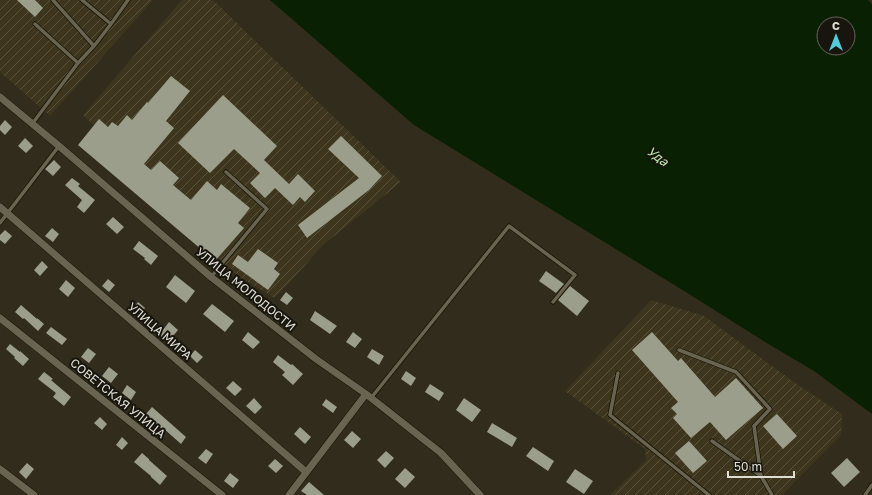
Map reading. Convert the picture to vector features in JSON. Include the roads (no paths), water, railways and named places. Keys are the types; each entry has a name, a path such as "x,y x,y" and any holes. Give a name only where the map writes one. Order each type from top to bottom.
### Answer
{"street":[{"name":"УЛИЦА МОЛОДОСТИ","path":"0,97 211,277 316,359 368,396 441,453 480,495"},
{"name":"УЛИЦА МИРА","path":"0,207 306,472"},
{"name":"СОВЕТСКАЯ УЛИЦА","path":"0,318 222,495"},
{"path":"289,495 368,396"},
{"path":"0,469 34,495"}],"lane":[{"path":"53,0 94,46"},
{"path":"82,0 111,24"},
{"path":"32,124 78,63 94,46 128,0"},
{"path":"35,24 78,63"},
{"path":"0,223 59,146"},
{"path":"211,277 267,209 226,172"},
{"path":"368,396 509,226 574,274 553,302"},
{"path":"679,350 736,372 770,409 754,426 761,476 772,495"},
{"path":"618,373 610,415 709,495"},
{"path":"712,441 761,476"},
{"path":"865,495 872,485"}],"water":[{"name":"Уда","path":"270,0 868,0 872,4 872,414 814,371 414,125"}]}
